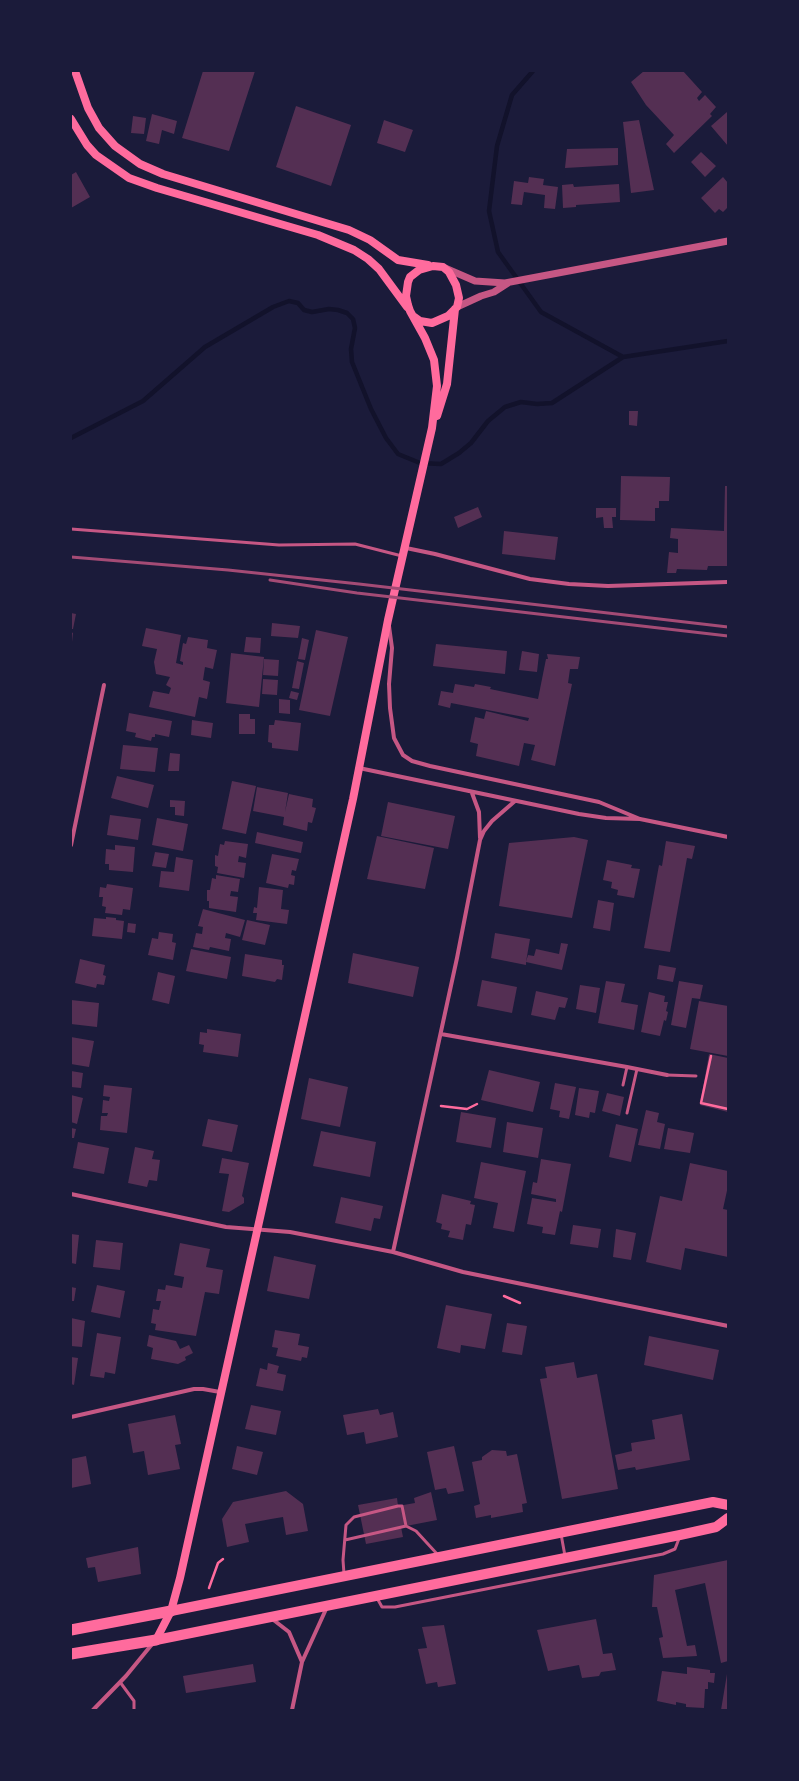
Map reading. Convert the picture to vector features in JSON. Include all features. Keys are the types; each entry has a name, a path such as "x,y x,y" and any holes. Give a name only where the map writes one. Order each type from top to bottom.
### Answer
{"highway":[{"path":"71,1630 171,1611"},
{"path":"71,1654 156,1640"}],"main road":[{"path":"75,71 88,108 99,128 115,146 140,164 163,174 349,230 370,240 398,260 443,267 451,276 458,289 459,298 456,308 448,384 432,428 405,552 388,620 359,768 180,1578 171,1611 156,1640"},
{"path":"71,119 87,146 116,171 129,178 157,188 318,235 354,250 368,259 379,269 420,322 432,323 448,316 456,308"},
{"path":"433,266 419,270 410,277 406,296 412,313 434,360 437,386 436,414"},
{"path":"171,1611 713,1502 728,1505"},
{"path":"156,1640 680,1535 716,1527 728,1518"}],"street":[{"path":"456,308 498,286 512,282 728,241"},
{"path":"443,267 476,281 498,286"},
{"path":"405,552 435,554 530,579 568,584 608,586 728,582"},
{"path":"388,620 392,648 389,684 390,708 394,738 403,755 412,761 599,802 640,818 728,837"},
{"path":"71,845 104,685"},
{"path":"359,768 472,793 606,818 640,818"},
{"path":"472,793 476,802 479,816 480,840"},
{"path":"393,1252 480,840 484,831 492,821 515,801"},
{"path":"440,1034 637,1069 667,1076"},
{"path":"71,1194 226,1227 290,1232 393,1252 463,1272 728,1326"},
{"path":"71,1417 194,1389 200,1388 220,1392"},
{"path":"292,1710 302,1662 328,1605"},
{"path":"270,1618 290,1632 302,1662"},
{"path":"93,1710 120,1682 156,1640"}],"lane":[{"path":"71,529 279,545 355,544 405,552"},
{"path":"623,1085 626,1067"},
{"path":"627,1114 637,1069"},
{"path":"667,1076 696,1076"},
{"path":"345,1576 343,1560 346,1525 354,1517 402,1506 406,1526"},
{"path":"345,1540 406,1526 416,1531 440,1556"},
{"path":"561,1532 565,1557"},
{"path":"376,1595 382,1607 395,1607 663,1554 676,1550 680,1535"},
{"path":"120,1682 134,1701 134,1710"}],"path":[{"path":"711,1056 701,1103 728,1109"},
{"path":"442,1106 467,1109 477,1104"},
{"path":"504,1296 520,1302"},
{"path":"209,1588 218,1563 223,1559"}],"building":[{"path":"203,71 255,71 229,151 182,138"},
{"path":"644,71 683,71 702,92 697,98 699,101 705,95 716,107 710,114 712,116 674,153 666,144 674,135 646,105 631,82"},
{"path":"296,106 351,125 331,186 276,167"},
{"path":"728,112 728,146 711,126"},
{"path":"152,114 177,121 174,134 162,130 159,144 146,141"},
{"path":"133,116 146,118 144,134 131,133"},
{"path":"384,120 413,130 405,152 377,143"},
{"path":"639,120 654,190 631,193 623,122"},
{"path":"618,148 618,165 565,168 567,149"},
{"path":"701,152 716,166 705,177 691,162"},
{"path":"76,172 90,197 71,208 71,175"},
{"path":"529,177 544,179 543,185 558,187 555,209 544,208 545,195 524,192 522,205 511,204 514,181 528,183"},
{"path":"723,177 728,183 728,207 723,212 719,209 715,213 701,198"},
{"path":"573,184 574,187 619,184 620,202 576,205 576,207 563,208 562,185"},
{"path":"629,411 638,411 637,426 629,425"},
{"path":"621,476 670,477 669,501 659,501 659,508 655,508 655,521 620,520"},
{"path":"725,486 728,486 728,566 708,566 707,570 677,569 676,573 667,573 669,552 678,553 678,539 670,538 671,528 724,531"},
{"path":"478,507 482,517 458,528 454,517"},
{"path":"596,508 616,508 616,517 612,517 613,528 604,528 603,517 596,518"},
{"path":"504,531 558,537 555,560 502,554"},
{"path":"71,613 76,614 73,629 71,629"},
{"path":"272,623 300,626 298,638 271,636"},
{"path":"146,628 181,635 176,663 183,665 183,662 180,661 183,643 186,644 188,637 208,640 207,648 217,650 213,669 205,667 203,680 210,682 207,699 199,697 195,717 149,707 153,691 169,694 171,688 166,685 170,677 156,674 154,662 157,649 142,646"},
{"path":"316,630 348,637 330,716 299,710"},
{"path":"71,632 73,633 72,642 71,642"},
{"path":"246,637 261,638 260,653 244,652"},
{"path":"302,638 309,640 305,660 298,659"},
{"path":"436,644 507,651 505,674 433,666"},
{"path":"522,651 539,654 537,672 519,670"},
{"path":"231,653 264,657 259,707 226,703"},
{"path":"547,654 580,657 578,669 570,669 568,683 572,684 555,766 531,760 535,745 524,743 519,766 476,756 478,744 470,742 475,717 484,719 486,711 528,721 529,718 451,703 450,708 438,705 441,691 453,693 455,684 474,687 475,684 491,687 490,689 538,699 546,659 548,659"},
{"path":"264,659 279,660 278,676 263,675"},
{"path":"297,661 304,663 299,689 292,688"},
{"path":"263,679 278,680 277,695 262,694"},
{"path":"291,691 299,693 297,700 289,698"},
{"path":"279,699 290,700 290,714 279,713"},
{"path":"129,713 172,721 169,737 155,734 155,737 152,737 151,741 135,737 136,733 126,731"},
{"path":"239,714 250,714 250,719 255,719 255,734 239,734"},
{"path":"192,720 213,723 211,738 191,735"},
{"path":"275,720 301,723 298,751 272,748 272,743 268,742 269,725 274,725"},
{"path":"123,745 158,748 155,772 120,769"},
{"path":"170,753 180,754 179,771 168,771"},
{"path":"117,776 154,785 148,808 111,798"},
{"path":"232,781 256,786 246,834 222,829"},
{"path":"257,787 288,793 285,812 289,794 313,799 312,807 316,808 312,823 308,822 307,831 283,825 284,817 253,811"},
{"path":"170,800 185,801 184,816 175,815 175,807 170,807"},
{"path":"388,802 455,816 448,849 381,836"},
{"path":"110,815 141,819 138,840 107,835"},
{"path":"157,818 188,824 183,851 152,845"},
{"path":"257,832 303,842 301,853 255,843"},
{"path":"377,836 434,848 425,889 367,879"},
{"path":"574,837 588,840 572,918 499,906 509,843"},
{"path":"225,841 248,844 246,858 239,856 238,862 246,863 244,878 217,873 218,867 215,866 215,855 218,856 220,844 224,845"},
{"path":"666,841 695,846 692,859 687,858 670,952 644,948 659,865 662,866"},
{"path":"115,845 135,847 133,872 109,870 109,864 105,864 106,849 115,850"},
{"path":"155,852 169,854 166,868 152,866"},
{"path":"272,854 299,859 296,871 292,870 291,875 295,876 294,885 289,884 288,888 266,883"},
{"path":"176,857 193,860 189,891 159,887 161,871 174,872"},
{"path":"607,860 632,865 631,868 640,869 634,898 617,895 618,890 611,888 612,882 603,880"},
{"path":"216,875 240,879 238,892 231,891 230,896 238,897 236,912 209,908 209,901 207,901 207,890 210,890 212,878 216,879"},
{"path":"107,884 133,888 130,910 123,909 122,915 105,913 106,907 102,906 103,897 99,897 100,887 106,888"},
{"path":"259,887 283,890 281,909 289,910 287,924 256,920 257,913 253,913 254,907 257,908"},
{"path":"598,900 614,903 610,931 593,928"},
{"path":"203,909 245,920 240,937 226,933 225,938 231,939 229,951 210,947 209,950 193,947 196,933 202,934 203,927 198,926"},
{"path":"106,917 124,921 122,939 92,936 94,918 106,919"},
{"path":"247,920 270,925 265,945 242,940"},
{"path":"128,923 136,924 135,933 127,932"},
{"path":"159,932 173,934 172,942 176,943 173,960 148,955 152,938 158,939"},
{"path":"495,933 530,939 526,965 491,958"},
{"path":"561,943 568,944 562,970 526,962 528,955 534,956 536,949 559,954"},
{"path":"191,949 231,957 227,979 186,971"},
{"path":"353,953 419,967 413,997 348,983"},
{"path":"245,954 282,960 282,965 284,965 282,980 277,979 275,982 242,976"},
{"path":"80,959 105,965 103,975 106,976 104,985 97,984 96,988 75,983"},
{"path":"659,965 676,968 673,982 657,979"},
{"path":"158,972 175,976 169,1004 152,1000"},
{"path":"482,980 517,987 512,1013 477,1006"},
{"path":"606,981 625,984 621,1002 638,1005 634,1030 598,1023"},
{"path":"679,981 703,985 700,999 692,998 686,1028 671,1025"},
{"path":"580,985 600,988 596,1013 576,1009"},
{"path":"536,991 568,998 565,1008 559,1007 555,1020 531,1015"},
{"path":"649,992 665,996 664,1002 668,1002 666,1021 664,1020 660,1036 641,1032"},
{"path":"71,1000 99,1003 97,1027 71,1024"},
{"path":"699,1001 728,1006 728,1056 690,1049"},
{"path":"207,1029 241,1034 238,1057 203,1052 204,1045 199,1044 200,1032 207,1033"},
{"path":"71,1037 94,1041 89,1067 71,1064"},
{"path":"709,1054 728,1058 728,1112 700,1105"},
{"path":"489,1070 540,1082 533,1112 481,1100"},
{"path":"71,1071 83,1073 81,1088 71,1087"},
{"path":"309,1078 348,1087 340,1127 301,1119"},
{"path":"555,1083 576,1087 569,1119 559,1117 560,1111 550,1109"},
{"path":"104,1085 132,1088 127,1133 100,1130 101,1116 107,1116 108,1113 102,1113 103,1100 109,1101 110,1097 103,1096"},
{"path":"579,1088 599,1091 595,1113 590,1112 589,1118 575,1115"},
{"path":"607,1093 624,1097 620,1116 602,1111"},
{"path":"71,1095 83,1098 77,1124 71,1122"},
{"path":"646,1110 659,1113 657,1122 665,1124 660,1149 638,1145"},
{"path":"461,1112 496,1118 491,1148 456,1142"},
{"path":"208,1119 238,1125 232,1152 202,1146"},
{"path":"507,1122 543,1128 538,1158 503,1152"},
{"path":"616,1124 638,1129 631,1162 609,1157"},
{"path":"71,1128 76,1129 74,1138 71,1138"},
{"path":"668,1128 694,1133 690,1153 664,1149"},
{"path":"321,1131 376,1142 370,1177 313,1166"},
{"path":"78,1142 109,1148 104,1174 73,1168"},
{"path":"135,1147 154,1151 152,1159 160,1160 157,1181 149,1180 147,1187 128,1183"},
{"path":"222,1158 249,1163 242,1196 244,1198 244,1203 229,1212 222,1211 229,1174 219,1173"},
{"path":"541,1159 571,1164 562,1212 560,1211 555,1235 542,1233 543,1227 527,1224 532,1198 556,1202 556,1199 531,1194 533,1182 537,1183"},
{"path":"481,1162 526,1171 514,1232 493,1228 498,1203 474,1198"},
{"path":"690,1163 728,1171 728,1186 723,1209 728,1210 728,1257 685,1248 681,1270 646,1262 660,1196 682,1201"},
{"path":"442,1194 471,1201 470,1204 475,1205 471,1225 466,1224 463,1240 448,1237 450,1231 441,1229 442,1224 436,1222"},
{"path":"341,1197 383,1206 380,1219 374,1218 371,1231 335,1223"},
{"path":"573,1225 601,1229 598,1248 570,1244"},
{"path":"616,1229 636,1233 631,1260 613,1257"},
{"path":"71,1234 79,1235 76,1264 71,1263"},
{"path":"96,1240 123,1243 120,1270 93,1267"},
{"path":"180,1243 210,1249 206,1267 223,1270 219,1294 205,1292 196,1336 155,1330 156,1324 151,1323 153,1309 159,1310 161,1301 156,1301 158,1289 165,1290 166,1285 182,1288 184,1277 174,1275"},
{"path":"274,1256 316,1265 309,1299 267,1291"},
{"path":"97,1285 125,1291 120,1318 91,1312"},
{"path":"71,1287 76,1288 74,1301 71,1301"},
{"path":"446,1305 492,1314 485,1349 461,1345 460,1353 437,1348"},
{"path":"71,1318 85,1321 82,1347 71,1346"},
{"path":"507,1323 527,1326 522,1355 502,1352"},
{"path":"275,1330 300,1334 298,1345 309,1347 307,1358 302,1357 301,1361 276,1356 278,1348 272,1347"},
{"path":"97,1333 121,1337 115,1374 105,1372 104,1378 90,1376"},
{"path":"149,1335 176,1341 180,1349 189,1345 193,1353 185,1357 186,1360 178,1364 151,1359 153,1348 147,1346"},
{"path":"649,1336 719,1350 713,1380 644,1365"},
{"path":"71,1357 78,1358 74,1385 71,1384"},
{"path":"574,1362 577,1378 597,1374 618,1489 562,1499 540,1379 547,1378 545,1367"},
{"path":"268,1363 279,1366 277,1373 286,1375 283,1391 256,1386 260,1368 267,1370"},
{"path":"251,1405 281,1411 276,1435 245,1429"},
{"path":"378,1409 380,1415 393,1412 398,1437 366,1444 364,1432 347,1435 343,1415"},
{"path":"682,1414 690,1460 636,1470 635,1467 618,1470 615,1455 632,1451 631,1443 655,1439 652,1420"},
{"path":"175,1415 181,1444 175,1445 180,1469 148,1475 144,1451 133,1453 128,1424"},
{"path":"237,1446 263,1452 257,1475 232,1469"},
{"path":"454,1446 464,1491 448,1494 446,1488 435,1490 427,1452"},
{"path":"492,1450 506,1451 507,1456 517,1454 527,1503 522,1504 523,1512 491,1518 491,1515 476,1518 474,1506 480,1504 472,1462 482,1460 482,1457"},
{"path":"86,1456 91,1484 71,1488 71,1459"},
{"path":"286,1491 303,1504 308,1531 286,1535 283,1517 245,1524 249,1542 227,1547 222,1519 233,1502"},
{"path":"431,1492 437,1520 401,1527 403,1537 366,1544 358,1505 397,1498 398,1506 415,1503 414,1498"},
{"path":"138,1547 141,1574 98,1582 95,1567 88,1568 86,1558"},
{"path":"728,1560 728,1661 721,1663 705,1583 675,1590 687,1646 695,1645 697,1656 663,1658 659,1638 663,1637 657,1607 652,1607 654,1575"},
{"path":"596,1619 603,1654 612,1653 616,1670 601,1672 599,1676 582,1678 579,1665 548,1671 537,1630"},
{"path":"444,1625 456,1684 438,1687 437,1682 426,1684 418,1649 427,1648 422,1627"},
{"path":"253,1664 256,1682 186,1693 183,1676"},
{"path":"687,1667 710,1670 710,1673 715,1673 714,1683 708,1682 708,1689 705,1689 704,1708 686,1707 686,1704 676,1702 676,1705 657,1701 662,1671 687,1674"},
{"path":"727,1674 728,1710 721,1710"}],"waterway":[{"path":"533,71 512,95 497,146 489,211 498,252 541,312 623,357"},
{"path":"71,438 143,401 205,347 273,307 289,301 298,303 304,310 312,312 329,309 338,310 347,313 353,319 355,328 351,349 352,362 371,409 386,438 398,454 420,463 441,464 459,453 471,443 488,421 505,407 521,402 537,404 552,403 623,357 728,341"}],"railway":[{"path":"71,557 228,570 728,627"},
{"path":"270,580 357,593 728,636"}]}
